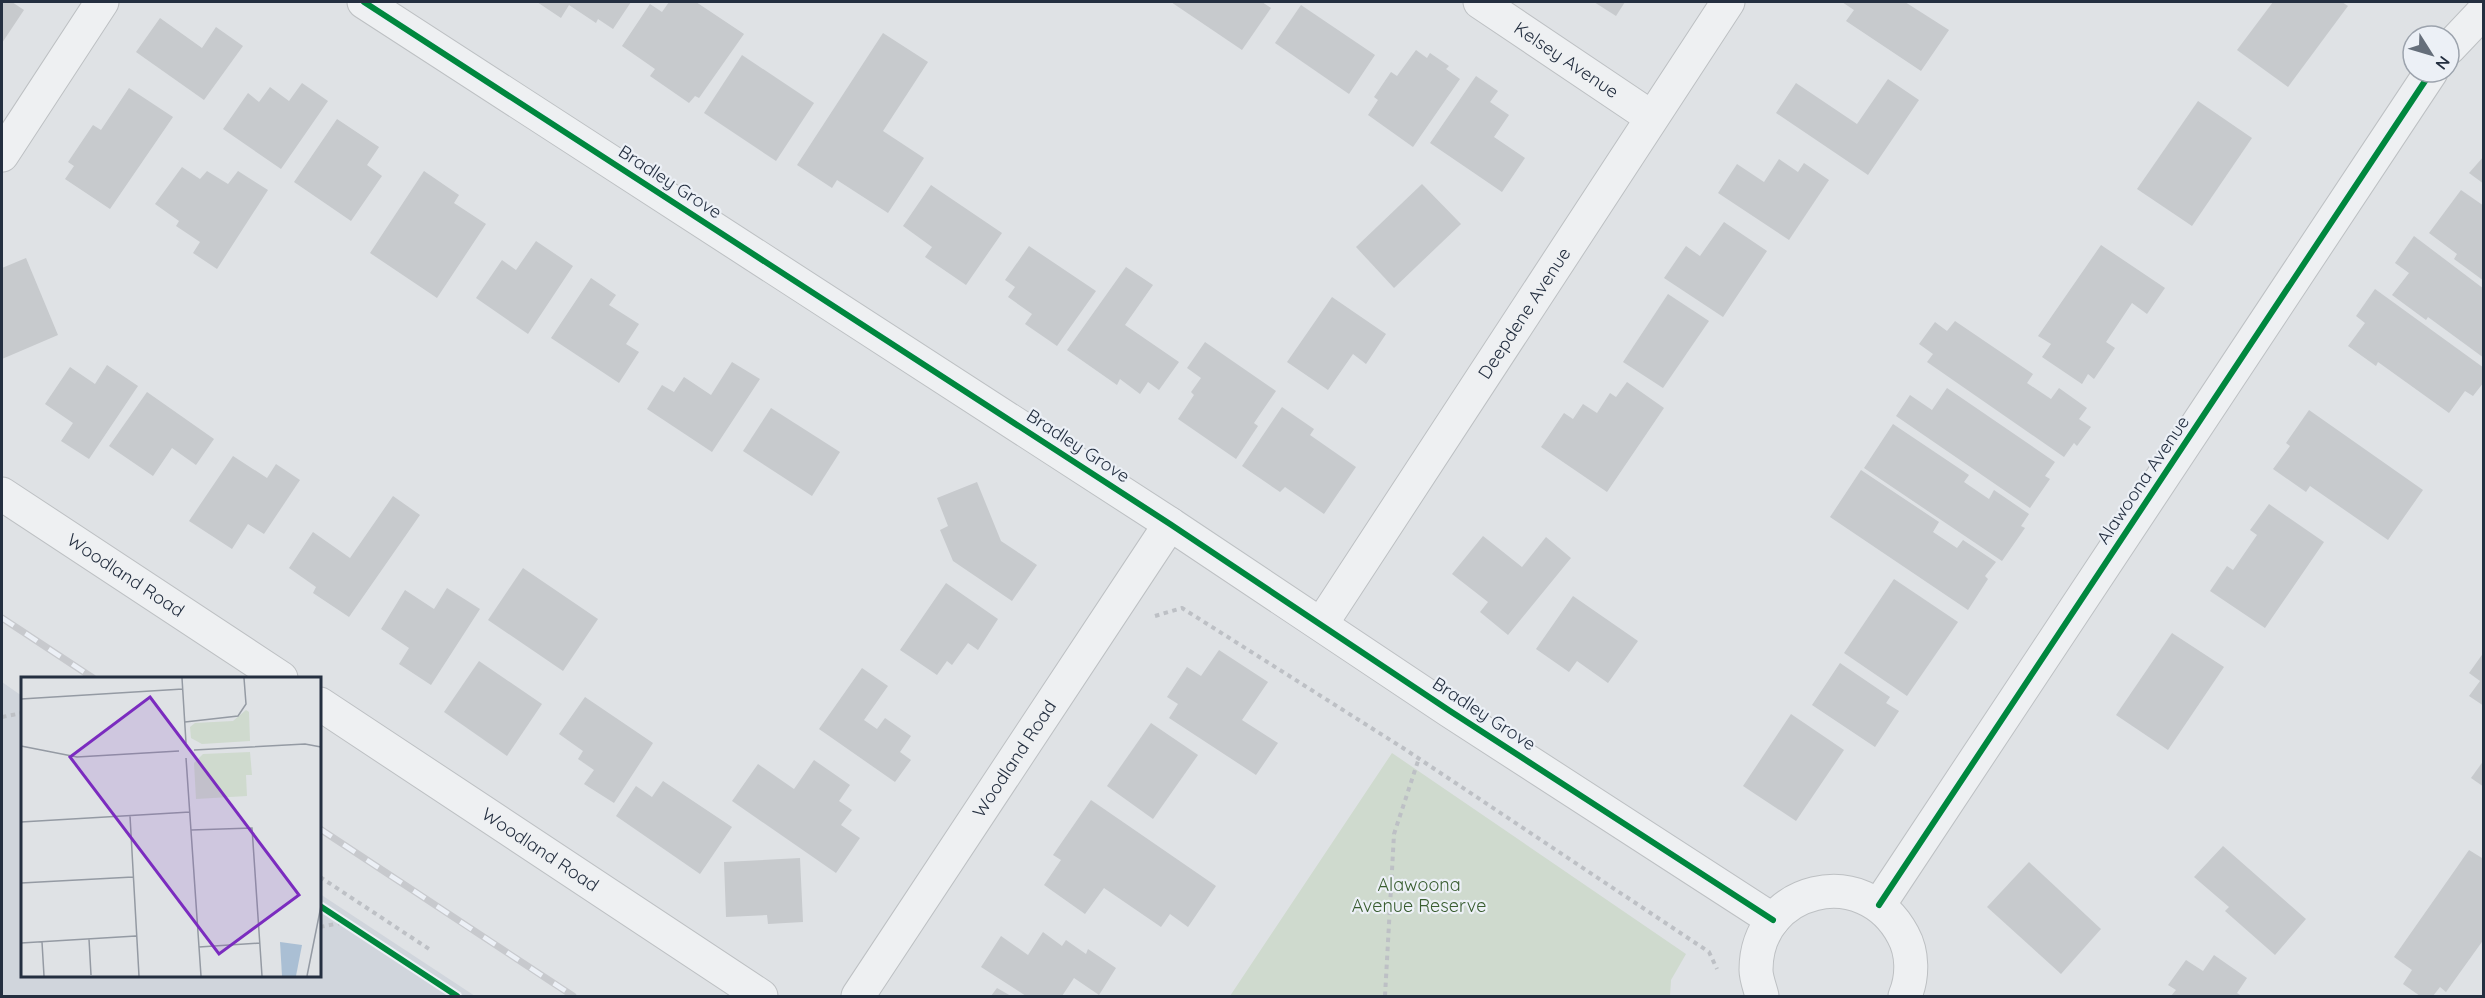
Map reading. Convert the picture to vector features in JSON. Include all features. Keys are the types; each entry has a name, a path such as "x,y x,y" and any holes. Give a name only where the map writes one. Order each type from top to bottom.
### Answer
{"street":[{"path":"2,155 102,2"},
{"name":"Bradley Grove","path":"364,2 1170,524 1450,711 1773,920"},
{"name":"Kelsey Avenue","path":"1480,2 1651,117"},
{"name":"Deepdene Avenue","path":"1322,624 1728,2"},
{"path":"2461,35 2484,11"},
{"name":"Alawoona Avenue","path":"1879,905 2423,84"},
{"name":"Woodland Road","path":"2,494 279,677"},
{"name":"Woodland Road","path":"858,996 1170,524"},
{"name":"Woodland Road","path":"321,705 761,996"},
{"path":"1762,996 1756,970 1760,944 1773,920 1790,904 1811,894 1835,890 1858,894 1879,905 1896,921 1907,942 1911,965 1905,996"}],"path":[{"path":"1154,617 1182,608 1419,758 1709,952 1722,979"},
{"path":"15,704 21,710"},
{"path":"2,717 21,711"},
{"path":"1385,996 1394,834 1419,758"},
{"path":"321,878 429,948"},
{"path":"337,917 355,928"},
{"path":"321,927 345,922"}],"shaded area":[{"path":"2,682 21,695 21,977 321,977 321,895 475,996 2,996"}],"green space":[{"name":"Alawoona Avenue Reserve","path":"1392,753 1686,954 1671,980 1670,996 1230,996"}],"building":[{"path":"2,2 12,2 24,10 2,43"},
{"path":"537,2 631,2 613,29 598,19 596,23 569,5 561,18"},
{"path":"669,2 696,2 744,34 699,98 695,96 689,103 650,76 655,69 622,46 650,4 662,12"},
{"path":"1171,2 1262,2 1271,8 1242,50"},
{"path":"1594,2 1625,2 1616,16"},
{"path":"1842,2 1905,2 1949,30 1921,71 1846,21 1854,10"},
{"path":"2273,2 2342,2 2348,6 2288,87 2237,50"},
{"path":"1301,5 1375,55 1349,94 1275,43"},
{"path":"160,18 202,48 216,27 243,46 204,100 136,52"},
{"path":"883,33 928,62 883,131 924,158 888,213 837,180 832,188 797,165"},
{"path":"1416,50 1427,58 1430,53 1449,66 1446,69 1460,79 1413,147 1368,115 1378,100 1374,97 1391,72 1397,76"},
{"path":"742,55 814,103 776,161 704,113"},
{"path":"1476,76 1498,91 1490,102 1509,115 1494,137 1525,158 1502,192 1430,143"},
{"path":"1888,79 1919,100 1868,175 1776,113 1796,83 1857,124"},
{"path":"302,83 328,101 281,169 223,129 248,93 259,102 270,87 289,101"},
{"path":"129,88 173,117 110,209 65,179 74,166 68,162 93,125 101,130"},
{"path":"2198,101 2252,138 2192,226 2137,189"},
{"path":"337,119 379,147 367,165 382,176 351,221 294,182"},
{"path":"2484,156 2484,184 2469,173"},
{"path":"1779,159 1798,172 1804,163 1829,180 1789,240 1718,193 1737,164 1764,182"},
{"path":"182,167 200,179 207,171 228,184 238,171 268,190 217,269 193,253 200,242 176,226 179,221 155,204"},
{"path":"424,171 459,195 454,203 486,224 437,298 370,253"},
{"path":"1422,184 1461,224 1394,288 1356,247"},
{"path":"931,185 1002,233 966,285 925,257 932,247 903,226"},
{"path":"2461,190 2484,206 2484,281 2454,259 2457,254 2429,233"},
{"path":"1724,222 1767,251 1723,317 1664,278 1686,246 1700,256"},
{"path":"2414,236 2484,289 2484,358 2428,317 2426,320 2392,295 2409,273 2395,263"},
{"path":"536,241 573,266 528,334 476,298 502,260 516,270"},
{"path":"2101,245 2165,288 2147,314 2132,303 2106,342 2115,348 2094,379 2088,374 2082,384 2042,357 2051,344 2038,336"},
{"path":"1029,246 1096,291 1057,346 1025,324 1032,314 1008,297 1015,287 1005,280"},
{"path":"26,258 58,335 2,359 2,268"},
{"path":"1126,267 1153,285 1125,325 1179,362 1159,390 1148,382 1140,394 1120,379 1117,385 1067,350"},
{"path":"591,278 616,295 609,305 639,324 626,344 639,352 619,383 551,338"},
{"path":"2375,289 2484,368 2484,382 2473,396 2465,391 2449,413 2378,362 2376,366 2348,346 2365,323 2356,316"},
{"path":"1668,294 1709,321 1663,388 1623,362"},
{"path":"1332,297 1386,334 1366,364 1353,354 1328,390 1287,362"},
{"path":"1955,321 2033,374 2027,383 2051,399 2059,388 2087,408 2079,419 2091,427 2077,446 2074,443 2064,457 1927,362 1933,354 1919,344 1935,322 1947,331"},
{"path":"1205,342 1276,391 1254,423 1258,426 1236,459 1178,419 1194,395 1191,392 1201,378 1187,368"},
{"path":"732,362 760,379 712,452 647,409 662,385 674,392 684,377 711,395"},
{"path":"107,365 138,386 89,459 61,441 73,423 45,404 70,367 95,384"},
{"path":"1627,382 1664,408 1607,492 1541,447 1564,413 1573,419 1583,404 1597,413 1610,393 1616,397"},
{"path":"1947,388 2055,462 2045,476 2050,479 2030,508 1896,416 1910,395 1932,410"},
{"path":"147,392 214,439 196,465 172,448 153,476 109,446"},
{"path":"1282,407 1314,429 1310,435 1356,467 1324,514 1285,487 1280,492 1242,466"},
{"path":"771,408 840,452 812,496 743,451"},
{"path":"2309,410 2423,490 2388,540 2310,486 2306,492 2273,469 2290,446 2286,443"},
{"path":"1893,424 1969,475 1964,482 1989,499 1994,490 2029,514 2021,526 2025,528 2002,561 1864,468"},
{"path":"233,456 267,478 276,464 300,480 264,534 248,524 232,549 189,521"},
{"path":"1861,470 1939,522 1933,532 1957,548 1963,540 1996,562 1985,576 1988,579 1968,610 1830,517"},
{"path":"977,482 1001,541 1037,565 1012,601 953,561 940,530 948,526 937,498"},
{"path":"393,496 420,515 349,617 313,593 316,587 289,568 313,532 350,558"},
{"path":"2269,504 2324,542 2265,628 2210,591 2227,566 2233,570 2257,535 2250,530"},
{"path":"1483,536 1522,567 1546,537 1571,558 1508,635 1480,612 1488,602 1452,574"},
{"path":"523,568 598,619 563,671 488,620"},
{"path":"1894,579 1958,622 1907,696 1844,653"},
{"path":"946,583 998,619 978,650 968,643 952,665 947,661 937,675 900,650"},
{"path":"447,588 480,609 431,685 399,664 409,648 381,629 405,590 434,609"},
{"path":"1573,596 1638,641 1608,683 1577,661 1569,672 1536,649"},
{"path":"2172,633 2224,667 2168,750 2116,715"},
{"path":"1219,650 1268,682 1242,720 1278,743 1256,775 1169,718 1178,704 1167,697 1187,667 1201,676"},
{"path":"2484,652 2484,706 2469,696 2480,681 2469,673"},
{"path":"479,661 542,704 507,756 444,712"},
{"path":"1840,663 1890,697 1886,703 1899,711 1875,747 1812,705"},
{"path":"862,668 888,686 864,720 877,729 885,718 911,736 900,752 911,760 895,782 819,729"},
{"path":"585,697 653,743 614,803 584,784 594,770 578,759 583,751 559,734"},
{"path":"1791,714 1844,750 1796,821 1743,786"},
{"path":"1151,723 1198,755 1153,819 1107,786"},
{"path":"814,760 850,785 839,801 852,810 841,825 860,838 836,873 732,801 758,764 794,789"},
{"path":"2484,760 2484,787 2471,778"},
{"path":"663,781 732,827 700,874 616,816 636,786 652,797"},
{"path":"1091,800 1216,886 1188,927 1170,914 1161,927 1104,888 1085,914 1044,885 1061,860 1053,855"},
{"path":"2223,846 2306,919 2275,955 2225,911 2229,907 2194,877"},
{"path":"2469,850 2482,858 2484,856 2484,939 2446,992 2440,987 2433,996 2420,996 2403,984 2412,970 2394,957"},
{"path":"800,858 803,922 768,924 767,915 726,917 724,862"},
{"path":"2029,862 2101,929 2061,974 1987,907"},
{"path":"1043,932 1062,946 1066,940 1086,954 1088,949 1116,968 1099,995 1074,978 1062,996 1026,996 981,967 1001,936 1028,955"},
{"path":"2214,955 2247,978 2237,993 2242,996 2171,996 2176,990 2168,985 2186,960 2203,971"},
{"path":"997,988 1011,996 991,996"}],"railway":[{"path":"2,618 91,677"},
{"path":"321,830 573,996"}],"cycle path":[{"path":"364,2 1170,524 1450,711 1773,920"},
{"path":"1879,905 2423,84"},
{"path":"321,907 457,996"}]}
